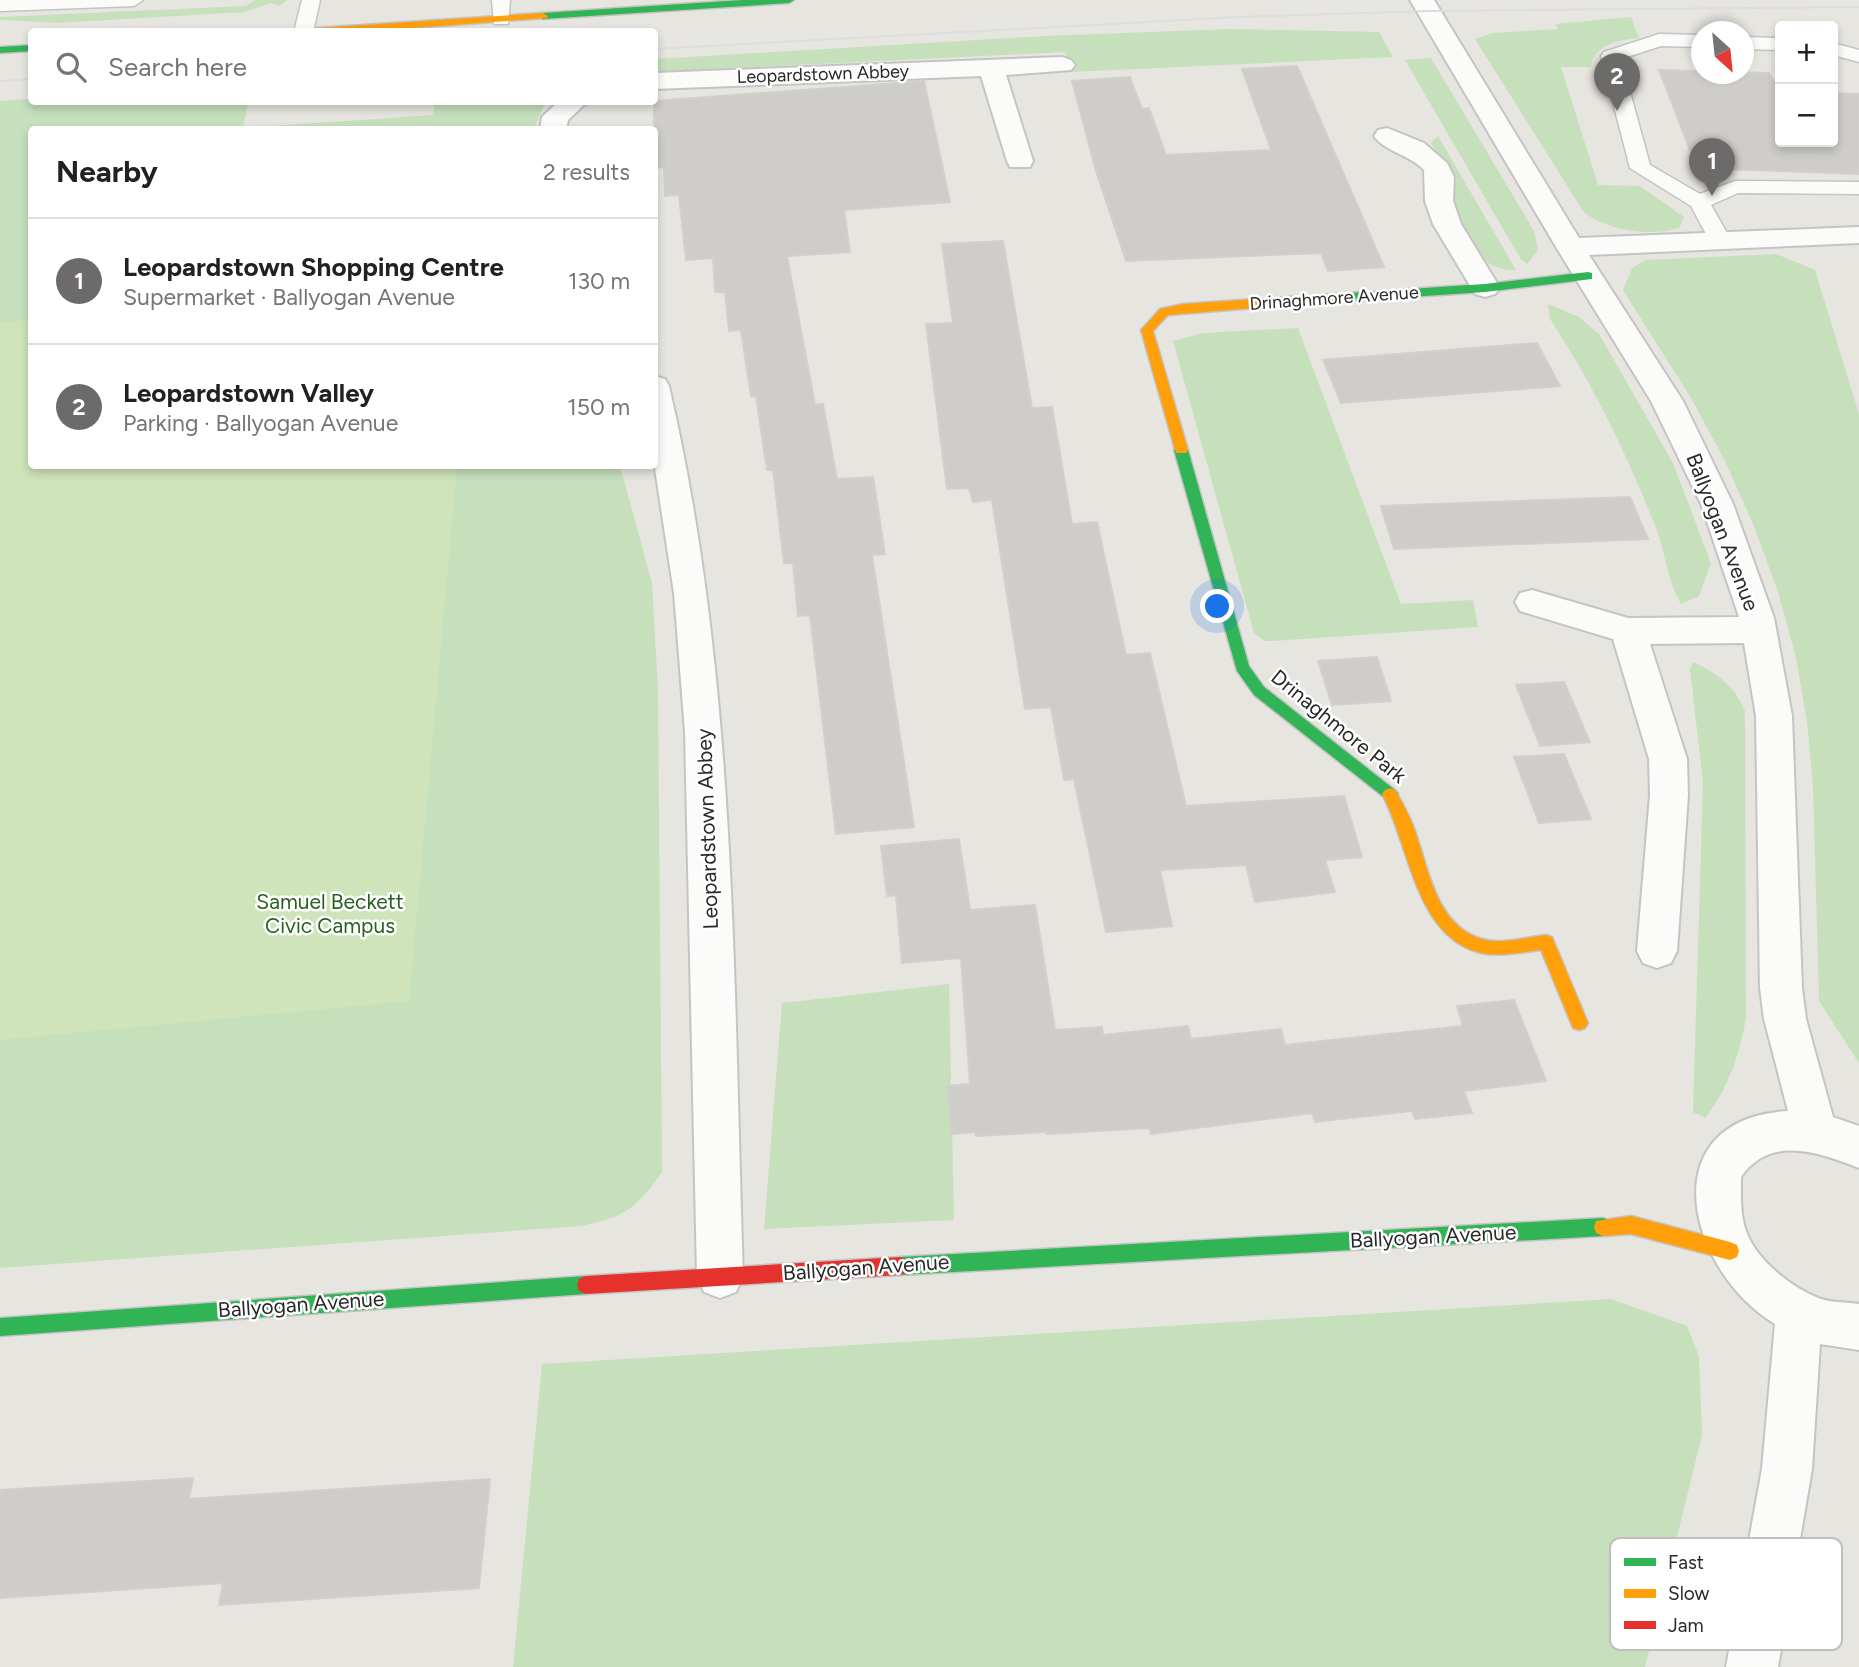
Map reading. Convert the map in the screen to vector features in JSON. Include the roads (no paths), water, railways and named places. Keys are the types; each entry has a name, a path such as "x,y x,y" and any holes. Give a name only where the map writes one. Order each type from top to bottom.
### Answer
{"street":[{"path":"369,28 789,0"},
{"name":"Ballyogan Avenue","path":"1422,0 1570,247 1667,401 1690,445 1738,559 1759,630 1774,716 1781,988 1815,1132"},
{"path":"0,50 28,48"},
{"name":"Leopardstown Abbey","path":"658,81 992,70 1062,65"},
{"path":"992,70 1020,161"},
{"path":"554,126 555,117 567,105"},
{"path":"1387,136 1425,156 1437,169 1441,187 1438,197 1446,223 1485,288"},
{"path":"1570,247 1859,235"},
{"name":"Drinaghmore Avenue","path":"1183,308 1485,288 1588,276"},
{"name":"Drinaghmore Park","path":"1183,308 1164,312 1147,330 1242,667 1259,691 1376,782 1401,805 1429,899 1443,925 1477,946 1546,942 1579,1023"},
{"name":"Leopardstown Abbey","path":"658,402 675,471 694,608 708,784 720,1276"},
{"path":"1532,602 1628,631 1759,630"},
{"path":"1628,631 1668,760 1669,795 1657,951"},
{"path":"1859,1148 1815,1132 1786,1130 1742,1143 1720,1169 1717,1211 1730,1251 1756,1283 1779,1301 1818,1321 1859,1327"},
{"name":"Ballyogan Avenue","path":"0,1327 720,1276 1631,1225 1730,1251"},
{"path":"1775,1538 1787,1469 1800,1312"}],"lane":[{"path":"0,5 134,0"},
{"path":"304,28 311,0"},
{"path":"501,0 501,20"},
{"path":"1691,41 1659,40 1611,56 1640,168 1699,202 1720,240"},
{"path":"1754,43 1775,44"},
{"path":"1838,50 1859,55"},
{"path":"1699,202 1735,187 1859,188"}],"tram line":[{"path":"658,49 1237,17 1428,11 1859,7"},
{"path":"0,81 28,79"}],"place":[{"name":"Leopardstown Valley","path":"1617,111"},
{"name":"Leopardstown Shopping Centre","path":"1712,196"}],"park label":[{"name":"Samuel Beckett Civic Campus","path":"330,913"}]}
